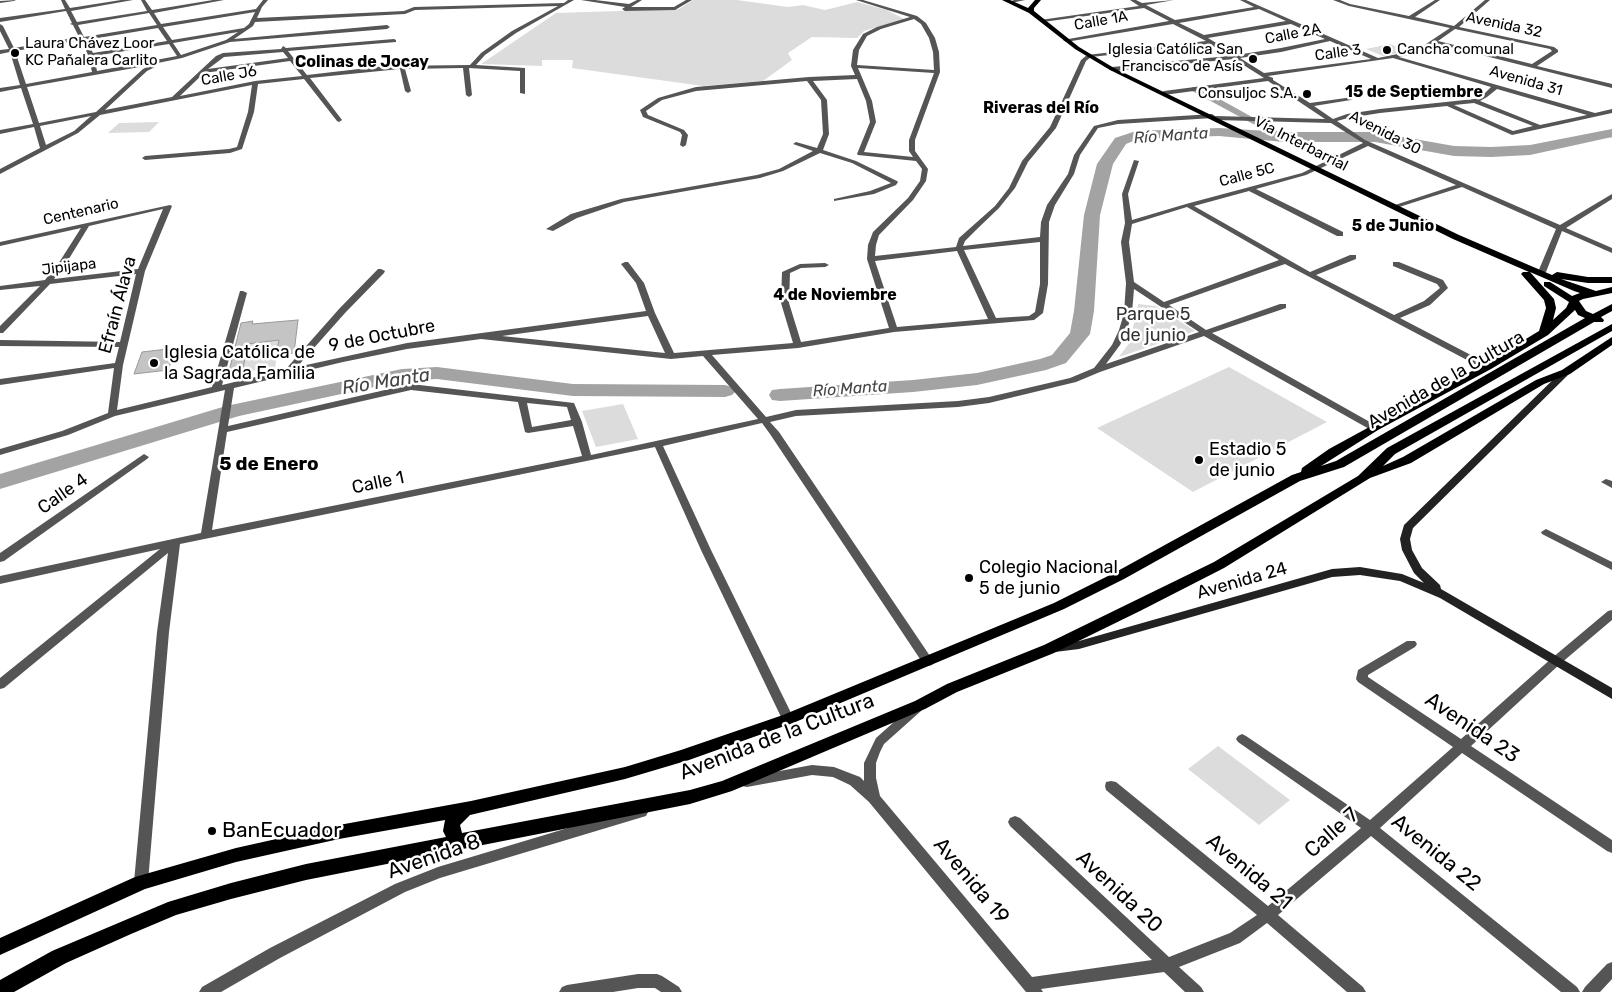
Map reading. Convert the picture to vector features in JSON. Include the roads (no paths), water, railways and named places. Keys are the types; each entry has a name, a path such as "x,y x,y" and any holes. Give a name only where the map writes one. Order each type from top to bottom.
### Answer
{"main road":[{"path":"1031,12 1031,8 1038,0"},
{"name":"Vía Interbarrial","path":"1008,1 1043,20 1066,40 1089,56 1456,237 1482,253 1562,284 1596,294 1612,296"},
{"name":"Vía Interbarrial","path":"1527,271 1575,302 1582,313 1612,325"},
{"path":"1527,271 1579,279 1612,280"},
{"path":"1527,271 1550,299 1551,308 1544,333"},
{"path":"1575,302 1580,296 1612,290"},
{"name":"Avenida de la Cultura","path":"0,947 141,882 236,855 339,832 471,808 625,773 683,756 788,719 928,662 1085,593 1218,522 1296,478 1333,452 1374,428 1487,367 1544,333 1563,318 1575,302"},
{"name":"Avenida de la Cultura","path":"1296,478 1340,464 1612,307"},
{"name":"Avenida de la Cultura","path":"1362,479 1391,451 1612,325"},
{"name":"Avenida de la Cultura","path":"0,990 59,957 174,908 306,872 690,797 726,786 920,706 952,688 1048,649 1135,608 1219,565 1362,479 1407,460 1540,382 1566,372 1612,340"},
{"name":"Avenida 24","path":"1444,595 1426,579 1411,560 1405,544 1408,527 1566,372"},
{"name":"Avenida 24","path":"1048,649 1079,645 1332,573 1345,571 1389,574 1444,595 1612,694"},
{"path":"467,842 461,841 452,835 451,826 455,817 471,808"}],"street":[{"path":"0,2 14,0"},
{"path":"63,0 66,10 91,55 95,73"},
{"path":"0,20 131,0"},
{"path":"143,0 180,57"},
{"path":"74,24 222,0"},
{"path":"228,41 255,20 258,10 266,0"},
{"path":"412,0 414,9"},
{"path":"468,95 468,66 514,32 572,0"},
{"path":"583,0 630,6"},
{"path":"640,0 625,9 680,7 690,0"},
{"path":"858,0 915,17 923,23 932,38 936,52 937,72 912,140 912,151 925,169 923,181 911,199 876,234 872,245 871,259 894,330"},
{"path":"1008,1 1023,0"},
{"name":"Avenida 30","path":"1132,0 1235,56 1366,142 1612,251"},
{"path":"1043,20 1172,0"},
{"path":"1242,0 1377,60"},
{"name":"Avenida 32","path":"1335,0 1350,5 1552,48 1555,52 1533,66"},
{"path":"1350,5 1358,0"},
{"path":"1410,18 1438,0"},
{"name":"Calle 3","path":"1264,75 1377,60 1420,51 1455,27 1488,0"},
{"path":"255,20 405,12 414,9 563,4"},
{"name":"Calle 1A","path":"1066,40 1258,8"},
{"path":"0,52 258,10"},
{"path":"854,162 860,154 873,122 869,101 854,66 856,50 865,36 879,28 915,17"},
{"path":"1203,37 1292,22"},
{"path":"0,26 12,50 22,86 44,149"},
{"path":"91,55 247,28"},
{"path":"0,90 161,62 228,41 387,28"},
{"path":"274,37 339,120"},
{"name":"Calle 2A","path":"1112,68 1281,50 1331,39"},
{"path":"173,99 223,55 394,41"},
{"path":"993,321 959,248 962,240 972,228 997,207 1012,188 1025,161 1053,128 1082,64 1089,56 1210,42"},
{"path":"1435,42 1612,86"},
{"name":"Avenida 31","path":"1393,57 1595,115"},
{"path":"202,72 292,59"},
{"path":"0,172 76,132 146,70 161,62"},
{"name":"Calle J6","path":"0,132 304,76 402,67 468,66 523,69 523,93"},
{"path":"854,66 937,72"},
{"path":"402,67 408,91"},
{"path":"683,145 685,135 682,131 645,116 643,110 660,98 696,89 857,76"},
{"path":"550,229 574,216 622,200 758,177 781,170 820,152 826,134 826,110 824,100 809,79"},
{"path":"1164,93 1271,79"},
{"path":"145,158 230,151 240,148 251,112 255,84"},
{"path":"871,259 1044,239 1045,222 1051,204 1071,174 1077,155 1096,127 1118,122 1216,118 1335,123 1347,116 1475,101 1485,96 1496,86"},
{"path":"1311,105 1351,98"},
{"path":"1475,101 1540,127"},
{"path":"1448,104 1508,132 1612,111"},
{"name":"Calle 5C","path":"1129,223 1317,169 1366,142"},
{"path":"796,144 854,162 895,182 872,193 836,200"},
{"path":"860,154 916,159"},
{"path":"1097,370 1113,351 1123,330 1128,313 1130,283 1125,242 1129,223 1126,194 1136,161"},
{"path":"1394,207 1462,185"},
{"path":"1251,188 1340,234"},
{"path":"1542,272 1559,229 1612,196"},
{"path":"1188,205 1286,262 1487,367"},
{"name":"Centenario","path":"0,244 168,206"},
{"name":"Efraín Álava","path":"112,414 123,345 141,271 168,206"},
{"path":"0,331 46,284 63,262 86,224"},
{"name":"9 de Octubre","path":"482,336 671,356 798,345 894,330 1031,318 1039,313 1044,284 1044,239"},
{"path":"1310,275 1353,257"},
{"path":"1163,305 1286,262"},
{"path":"625,264 640,283 651,314 671,356"},
{"path":"1394,318 1427,303 1444,288 1440,282 1396,264"},
{"path":"798,345 785,303 786,272 800,266 825,265"},
{"name":"Jipijapa","path":"0,288 46,284 141,271"},
{"path":"288,373 342,311 381,271"},
{"path":"1130,283 1207,334 1374,428"},
{"path":"216,390 243,293"},
{"name":"Calle 1","path":"0,580 206,535 658,444 796,413 975,402 1072,380 1283,306"},
{"name":"9 de Octubre","path":"0,452 65,433 112,414 407,346 651,314"},
{"path":"0,343 123,345"},
{"path":"706,354 764,420 792,457 928,662"},
{"path":"0,382 119,365"},
{"path":"206,535 230,387"},
{"path":"225,427 411,388 571,405 587,458"},
{"path":"522,400 528,430 577,422"},
{"path":"658,444 706,550 788,719"},
{"name":"Calle 4","path":"0,558 144,457"},
{"path":"1546,532 1612,566"},
{"path":"0,686 174,542"},
{"path":"141,882 163,632 174,542"},
{"name":"Calle 7","path":"1032,988 1166,966 1236,938 1268,915 1371,828 1556,661 1612,614"},
{"name":"Avenida 23","path":"1411,644 1362,673 1361,676 1365,682 1612,847"},
{"path":"874,798 870,778 870,763 874,752 880,741 920,706"},
{"name":"Avenida 22","path":"1242,739 1371,828 1572,992"},
{"name":"Avenida 19","path":"726,786 812,770 822,770 850,778 874,798 1032,988"},
{"name":"Avenida 21","path":"1111,786 1358,992"},
{"name":"Avenida 8","path":"207,992 275,953 438,872 690,797"},
{"name":"Avenida 20","path":"1015,822 1166,966 1196,992"},
{"path":"1590,992 1612,969"},
{"path":"567,992 638,981 657,981 674,992"}],"waterway":[{"path":"1195,89 1284,137"},
{"name":"Río Manta","path":"780,395 913,386 977,379 1046,364 1059,359 1080,334 1084,311 1092,215 1105,164 1120,141 1136,135 1219,132 1284,137 1375,137 1454,151 1491,152 1530,150 1612,133"},
{"name":"Río Manta","path":"1599,136 1612,136"},
{"name":"Río Manta","path":"0,482 234,411 402,375 437,373 573,390 725,391"}],"place":[{"name":"Cancha comunal","path":"1387,50"},
{"name":"Laura Chávez Loor KC Pañalera Carlito","path":"15,53"},
{"name":"Iglesia Católica San Francisco de Asís","path":"1253,59"},
{"name":"Consuljoc S.A.","path":"1307,94"},
{"name":"Iglesia Católica de la Sagrada Familia","path":"154,363"},
{"name":"Estadio 5 de junio","path":"1199,460"},
{"name":"Colegio Nacional 5 de junio","path":"969,578"},
{"name":"BanEcuador","path":"212,831"}],"district":[{"name":"Colinas de Jocay","path":"362,62"},
{"name":"15 de Septiembre","path":"1414,92"},
{"name":"Riveras del Río","path":"1041,108"},
{"name":"5 de Junio","path":"1393,226"},
{"name":"4 de Noviembre","path":"835,295"},
{"name":"5 de Enero","path":"269,465"}],"park label":[{"name":"Parque 5 de junio","path":"1153,325"}]}
